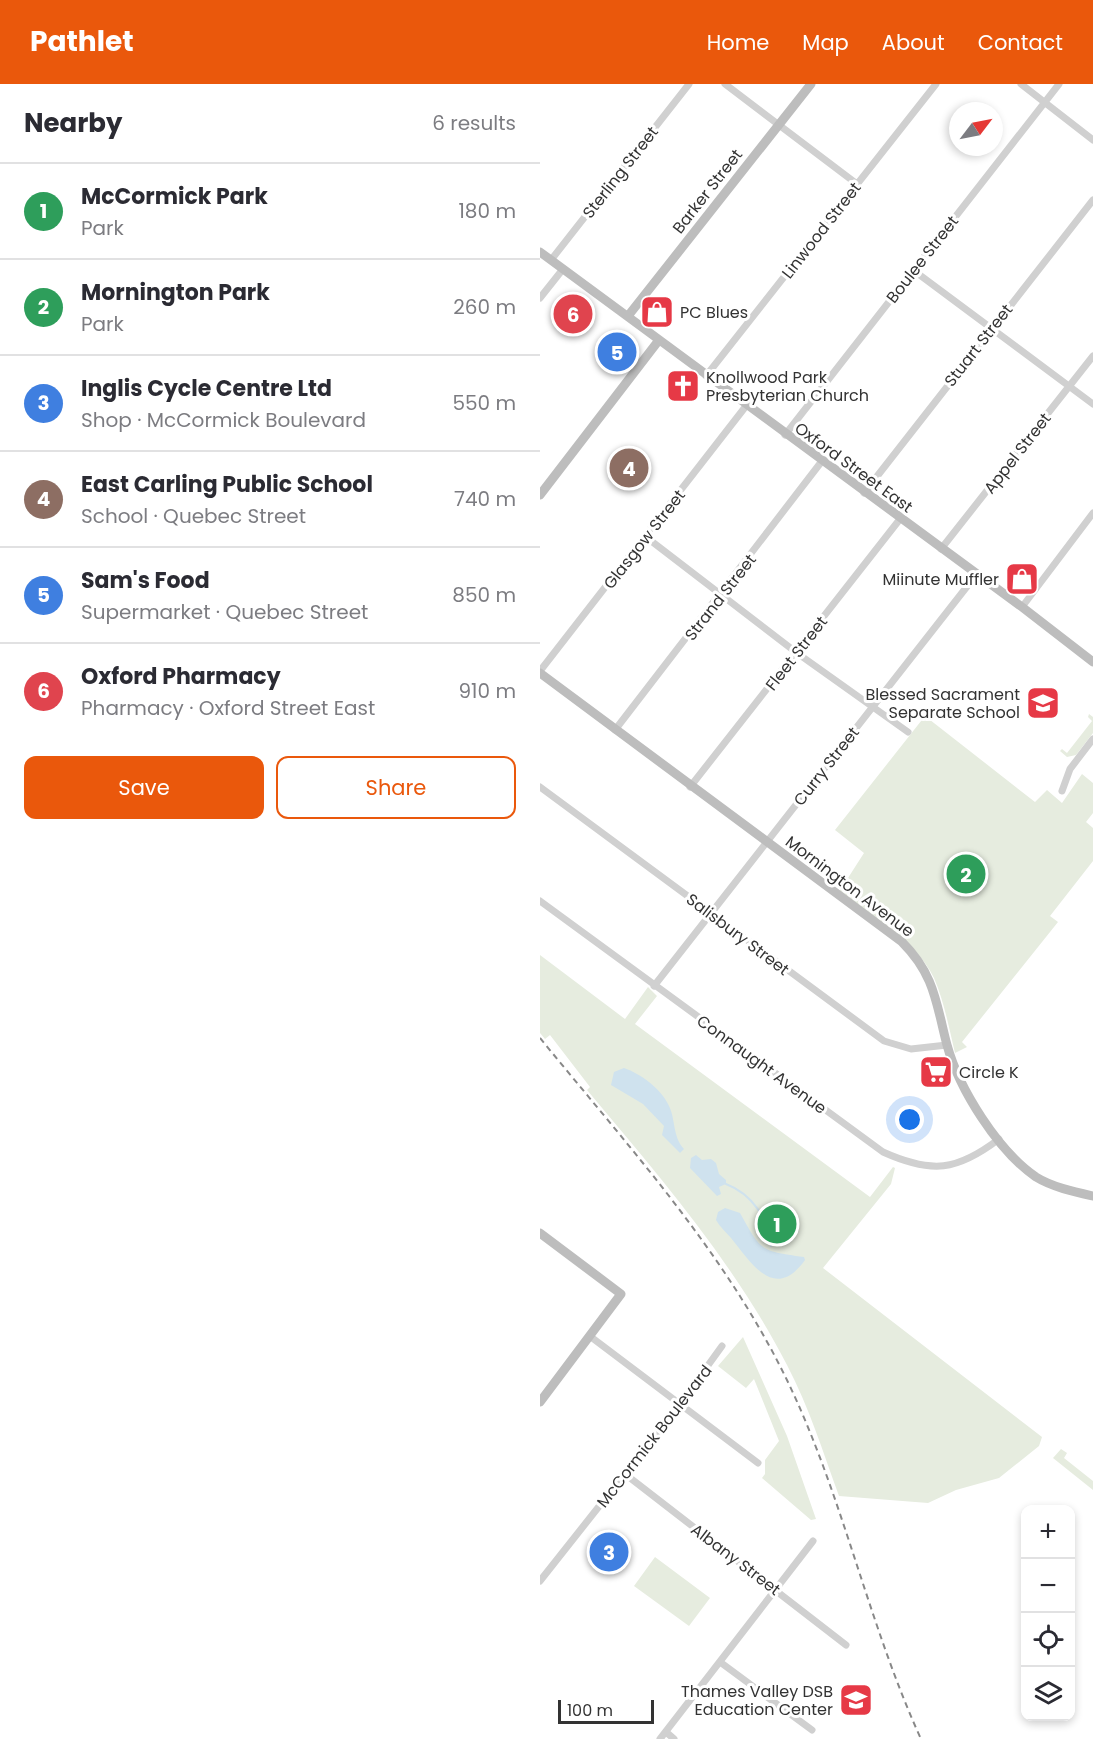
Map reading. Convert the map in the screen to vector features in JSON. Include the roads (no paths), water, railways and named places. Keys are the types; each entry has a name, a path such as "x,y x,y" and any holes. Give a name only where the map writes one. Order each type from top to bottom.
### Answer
{"street":[{"name":"Sterling Street","path":"551,260 688,84"},
{"path":"725,84 857,184"},
{"name":"Barker Street","path":"628,316 811,84"},
{"name":"Linwood Street","path":"706,376 936,84"},
{"path":"1021,84 1093,141"},
{"name":"Boulee Street","path":"785,435 1059,84"},
{"name":"Stuart Street","path":"864,493 1093,200"},
{"name":"Oxford Street East","path":"540,252 785,435 1022,607 1093,662"},
{"path":"540,298 563,269"},
{"path":"913,270 1093,404"},
{"path":"540,495 659,340"},
{"name":"Appel Street","path":"941,549 1093,356"},
{"name":"Glasgow Street","path":"540,672 746,406"},
{"name":"Strand Street","path":"615,730 722,595 822,461"},
{"path":"1022,607 1093,513"},
{"name":"Fleet Street","path":"690,787 900,519"},
{"path":"646,537 796,653 908,732"},
{"name":"Curry Street","path":"654,986 976,574"},
{"name":"Mornington Avenue","path":"540,672 690,787 902,942 916,956 936,993 947,1045 963,1086 999,1139 1019,1163 1038,1178 1093,1196"},
{"path":"1062,791 1070,769 1093,739"},
{"name":"Salisbury Street","path":"540,787 884,1041 911,1049 947,1045"},
{"name":"Connaught Avenue","path":"540,901 883,1152 912,1164 954,1166 979,1154 999,1139"},
{"path":"540,1233 621,1294 591,1337 540,1402"},
{"path":"591,1337 758,1463"},
{"name":"McCormick Boulevard","path":"540,1581 680,1404 722,1346"},
{"name":"Albany Street","path":"625,1474 846,1645"},
{"path":"660,1739 813,1541"},
{"path":"720,1662 812,1730"},
{"path":"666,1732 674,1739"}],"water":[{"path":"624,1068 649,1082 665,1098 680,1144 684,1149 680,1153 662,1135 664,1126 643,1104 611,1085 614,1072"},
{"path":"696,1155 702,1160 711,1159 716,1163 719,1174 726,1180 726,1184 719,1187 721,1194 717,1196 690,1168 691,1158"},
{"path":"725,1208 740,1213 763,1247 778,1253 804,1257 805,1260 794,1272 784,1278 774,1278 765,1274 747,1258 719,1225 716,1220 718,1212"}],"waterway":[{"path":"726,1184 744,1194 758,1209 767,1226 771,1246"}],"railway":[{"path":"540,1038 640,1159 703,1241 759,1328 804,1418 839,1510 885,1649 921,1739"}],"place":[{"name":"PC Blues","path":"657,312"},
{"name":"Oxford Pharmacy","path":"573,314"},
{"name":"Sam's Food","path":"617,352"},
{"name":"Knollwood Park Presbyterian Church","path":"683,386"},
{"name":"East Carling Public School","path":"629,468"},
{"name":"Miinute Muffler","path":"1022,579"},
{"name":"Blessed Sacrament Separate School","path":"1043,703"},
{"name":"Mornington Park","path":"966,874"},
{"name":"Circle K","path":"936,1072"},
{"name":"McCormick Park","path":"777,1224"},
{"name":"Inglis Cycle Centre Ltd","path":"609,1552"},
{"name":"Thames Valley DSB Education Center","path":"856,1700"}]}
